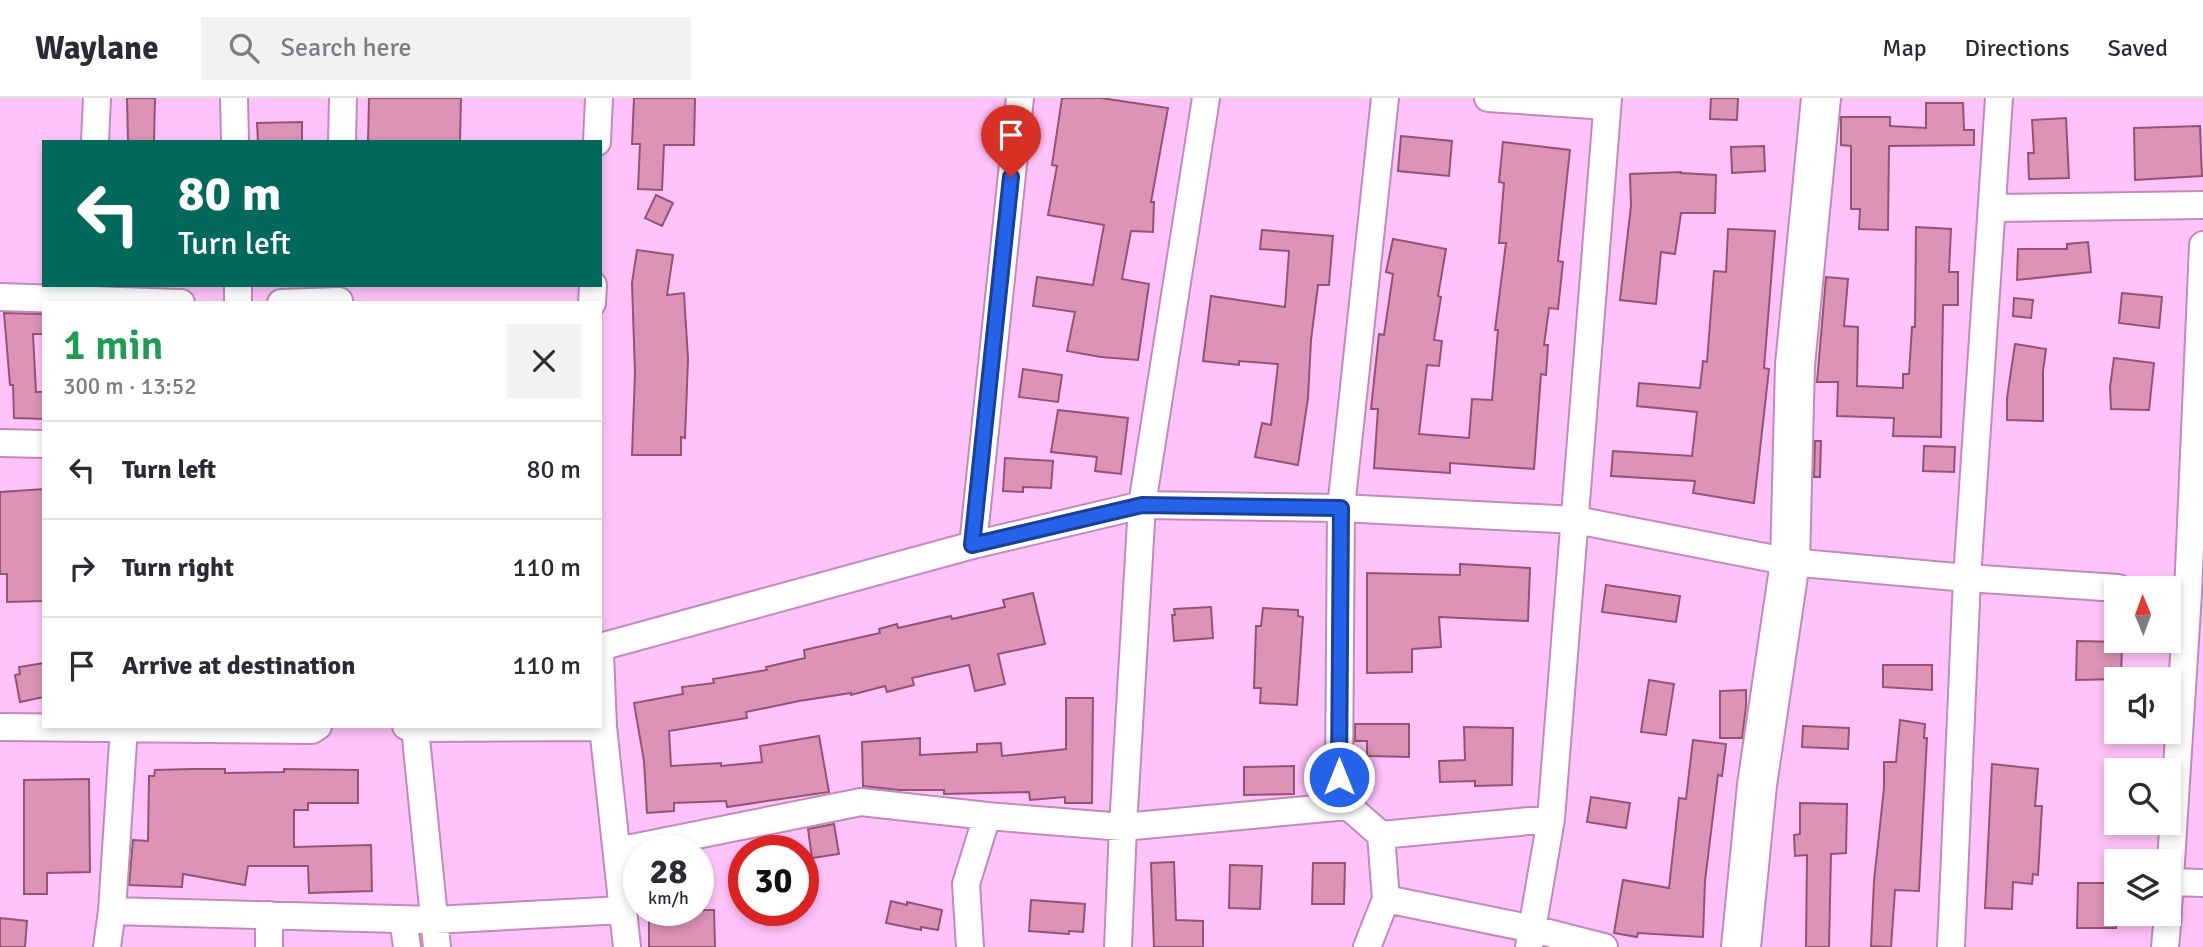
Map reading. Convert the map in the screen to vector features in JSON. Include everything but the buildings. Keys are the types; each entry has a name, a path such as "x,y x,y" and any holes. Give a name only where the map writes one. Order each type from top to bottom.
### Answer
{"street":[{"path":"95,140 97,98"},
{"path":"234,98 235,140"},
{"path":"342,140 343,98"},
{"path":"597,140 599,98"},
{"path":"972,545 1020,98"},
{"path":"1118,947 1142,505 1206,98"},
{"path":"1367,947 1386,899 1381,835 1348,806 1339,777 1341,508 1385,98"},
{"path":"1488,98 1608,102 1551,820 1531,938"},
{"path":"1741,947 1757,785 1790,562 1795,365 1821,98"},
{"path":"1951,947 1967,578 1999,98"},
{"path":"1992,208 2203,205"},
{"path":"2173,849 2203,245"},
{"path":"0,297 90,296 155,301"},
{"path":"298,301 339,296"},
{"path":"0,443 42,444"},
{"path":"602,646 972,545 1142,505 1341,508 1576,520 1790,562 2104,587"},
{"path":"112,911 434,920 623,910 602,703"},
{"path":"0,727 42,726"},
{"path":"107,947 112,911 124,728"},
{"path":"187,728 315,728"},
{"path":"411,728 437,947"},
{"path":"617,851 861,802 987,817 1123,827 1348,806"},
{"path":"970,947 966,884 987,817"},
{"path":"1381,835 1551,820"},
{"path":"2181,882 2203,883"},
{"path":"1386,899 1531,938 1604,947"},
{"path":"268,915 270,947"},
{"path":"403,919 407,947"},
{"path":"625,926 627,947"},
{"path":"2165,947 2167,926"}],"route":[{"path":"1011,177 972,545 1142,505 1341,508 1339,777"}]}
